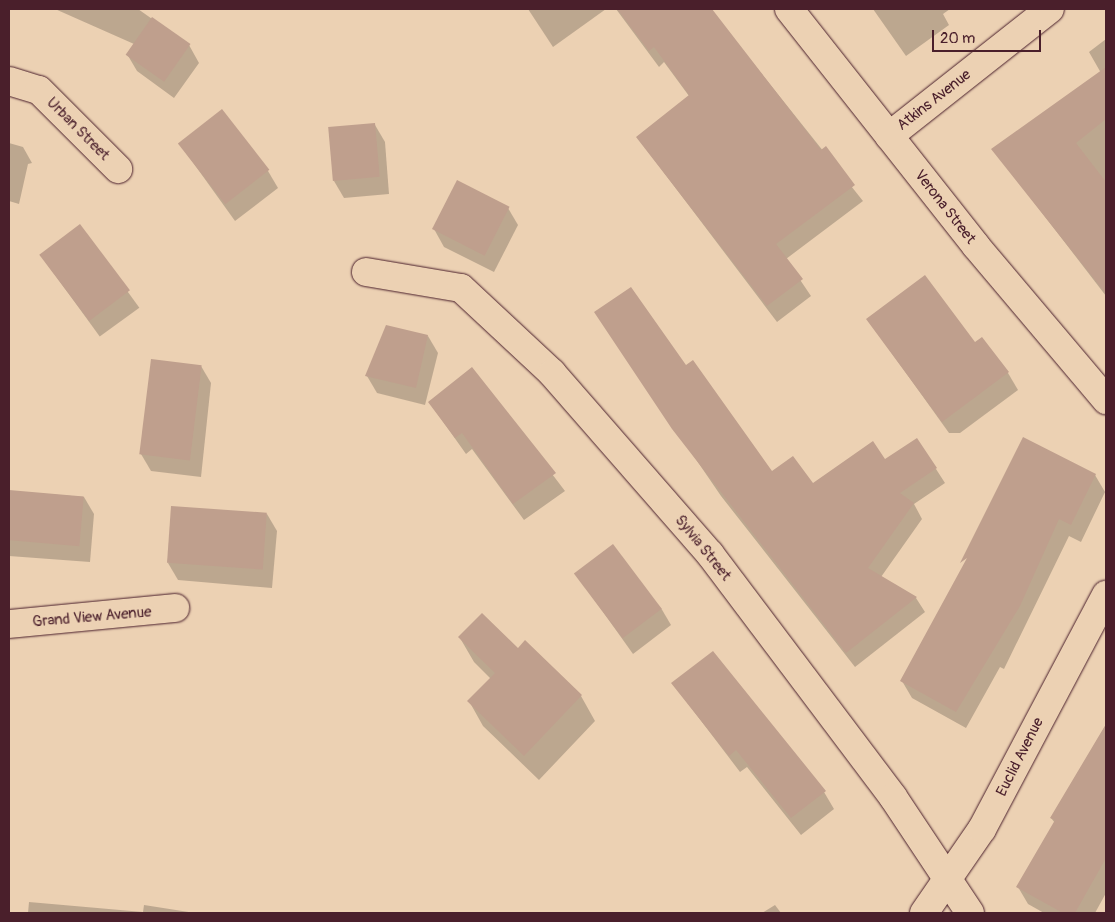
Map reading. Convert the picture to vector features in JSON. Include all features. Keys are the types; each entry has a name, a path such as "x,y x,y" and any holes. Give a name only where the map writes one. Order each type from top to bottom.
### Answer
{"street":[{"name":"Verona Street","path":"789,9 889,136 1106,400"},
{"name":"Atkins Avenue","path":"889,136 1050,9"},
{"name":"Urban Street","path":"9,81 39,90 118,168"},
{"name":"Sylvia Street","path":"366,272 461,288 552,373 710,554 893,797 970,913"},
{"name":"Euclid Avenue","path":"924,913 982,829 1106,595"},
{"name":"Grand View Avenue","path":"9,624 175,608"}],"building":[{"path":"617,9 712,9 821,150 826,146 855,185 776,244 803,279 767,306 636,137 689,95 654,47 649,51"},
{"path":"152,17 191,44 164,82 126,55"},
{"path":"1106,67 1106,119 1076,143 1106,182 1106,294 991,149"},
{"path":"222,109 269,170 225,204 178,143"},
{"path":"375,123 380,177 333,181 328,127"},
{"path":"457,180 510,207 485,256 432,229"},
{"path":"80,224 130,290 89,321 39,255"},
{"path":"925,275 975,342 982,337 1009,372 942,422 866,319"},
{"path":"631,287 686,365 693,360 772,471 793,456 813,483 873,441 885,459 917,438 937,468 900,493 914,503 868,568 917,597 846,653 672,429 594,312"},
{"path":"386,325 428,335 416,388 365,376"},
{"path":"151,359 202,365 190,460 139,454"},
{"path":"472,367 556,473 513,504 462,433 455,438 428,402"},
{"path":"1023,437 1096,474 1071,525 1059,519 1020,606 956,712 900,681 967,558 960,563"},
{"path":"9,490 84,497 79,546 9,540"},
{"path":"171,506 267,513 263,570 167,563"},
{"path":"613,544 662,609 623,638 574,573"},
{"path":"482,613 518,648 525,640 582,695 524,756 467,701 495,673 458,637"},
{"path":"713,651 826,791 791,818 736,750 729,756 671,683"},
{"path":"1106,724 1106,858 1075,913 1063,913 1016,887 1055,820 1050,818"}]}
